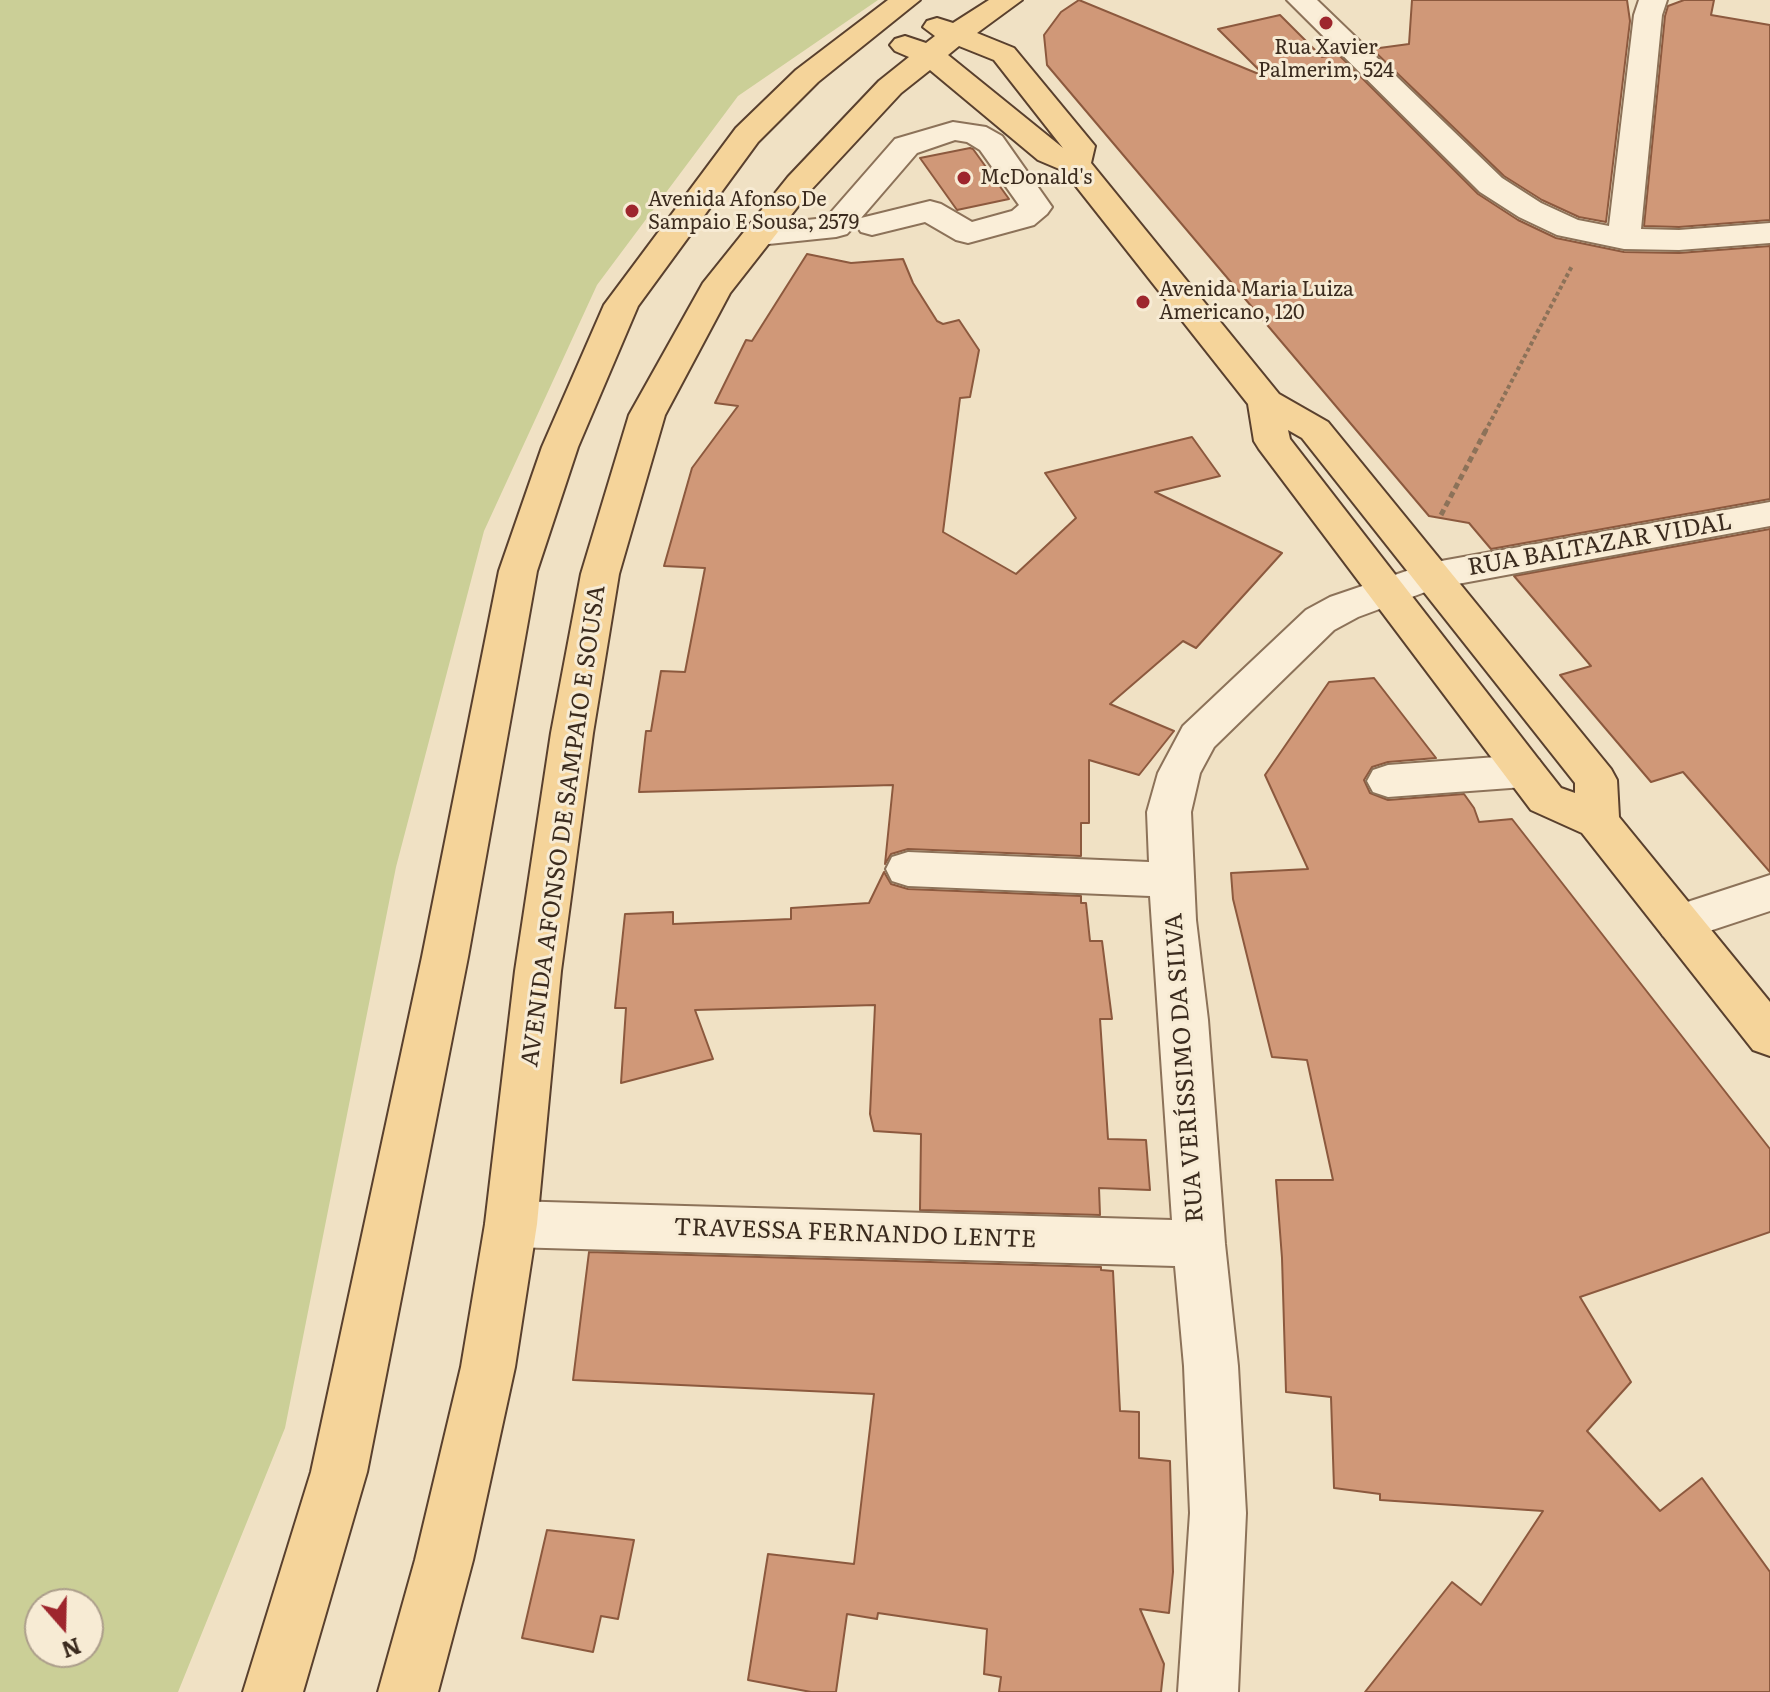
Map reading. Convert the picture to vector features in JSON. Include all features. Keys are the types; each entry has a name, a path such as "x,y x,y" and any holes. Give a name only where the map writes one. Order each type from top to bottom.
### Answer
{"main road":[{"name":"AVENIDA AFONSO DE SAMPAIO E SOUSA","path":"408,1692 444,1560 488,1367 511,1224 540,956 572,733 600,574 647,415 715,290 799,184 890,87 943,44 1008,0"},
{"path":"273,1692 339,1472 445,957 518,571 560,447 621,305 681,221 747,135 807,76 888,14 943,44 1049,153 1075,164 1266,402 1315,430 1596,780 1597,821"},
{"path":"943,44 1004,54 1079,146 1075,164"},
{"path":"1266,402 1272,441 1546,799 1597,821 1770,1036"}],"street":[{"path":"1301,0 1491,185 1530,210 1589,233 1624,239 1679,240 1770,233"},
{"path":"1624,239 1648,15 1653,0"},
{"path":"759,235 836,227 906,146 953,131 975,134 991,143 1036,207 1023,218 968,233 930,211 872,225"},
{"name":"RUA BALTAZAR VIDAL","path":"1430,576 1770,514"},
{"name":"RUA VERÍSSIMO DA SILVA","path":"1208,1692 1218,1513 1211,1366 1199,1244 1169,812 1179,773 1198,737 1320,620 1385,591 1430,576"},
{"path":"1388,781 1524,771"},
{"path":"908,869 1172,880"},
{"path":"1679,923 1763,900"},
{"name":"TRAVESSA FERNANDO LENTE","path":"511,1224 1199,1244"}],"path":[{"path":"1475,568 1438,520 1589,233"}],"green space":[{"path":"0,0 878,0 738,96 597,285 484,531 396,867 285,1428 178,1692 0,1692"}],"building":[{"path":"1079,0 1266,77 1218,29 1280,15 1322,57 1338,54 1478,194 1518,220 1556,238 1624,252 1679,253 1770,246 1770,499 1491,549 1469,523 1429,516 1047,65 1044,35 1061,12"},
{"path":"1412,0 1627,0 1630,21 1606,222 1579,217 1542,200 1504,176 1372,49 1409,44"},
{"path":"1684,0 1714,0 1711,15 1770,25 1770,220 1679,227 1644,226 1665,16 1668,6"},
{"name":"McDonald's","path":"970,148 1009,199 957,210 920,158"},
{"path":"807,254 851,263 903,259 913,283 937,321 943,324 959,320 979,350 970,397 960,398 943,532 1016,574 1076,518 1045,473 1192,437 1220,476 1155,492 1282,553 1196,648 1183,641 1110,704 1174,731 1139,775 1089,760 1089,823 1081,823 1081,856 908,849 891,854 885,864 893,785 639,792 646,731 651,731 661,671 685,672 705,568 664,566 692,468 738,406 715,403 746,340 752,341"},
{"path":"1770,529 1770,872 1683,772 1651,782 1560,675 1591,666 1514,576"},
{"path":"1374,678 1436,758 1388,762 1372,767 1364,780 1370,793 1388,800 1464,794 1479,822 1512,819 1770,1149 1770,1232 1580,1297 1631,1382 1587,1431 1660,1511 1702,1478 1770,1572 1770,1692 1365,1692 1452,1582 1481,1605 1543,1511 1380,1500 1380,1494 1334,1488 1331,1397 1286,1392 1276,1180 1333,1180 1307,1060 1272,1057 1233,899 1231,873 1308,869 1265,775 1329,682"},
{"path":"884,872 891,884 908,889 1081,896 1081,903 1086,903 1090,941 1102,941 1112,1019 1100,1019 1108,1139 1146,1140 1150,1190 1099,1188 1100,1215 920,1210 921,1134 874,1131 870,1114 875,1005 695,1010 713,1059 621,1083 626,1008 615,1008 625,914 673,912 673,924 791,919 791,908 869,903"},
{"path":"589,1252 1101,1267 1101,1270 1113,1271 1120,1411 1139,1412 1139,1458 1170,1461 1173,1572 1169,1613 1140,1609 1164,1664 1161,1692 999,1692 1001,1677 984,1674 987,1629 878,1613 877,1619 847,1614 836,1692 811,1692 748,1680 768,1554 854,1564 874,1394 573,1380"},
{"path":"547,1530 634,1540 618,1619 601,1616 593,1652 522,1638"}],"place":[{"name":"Rua Xavier Palmerim, 524","path":"1326,23"},
{"name":"McDonald's","path":"964,178"},
{"name":"Avenida Afonso De Sampaio E Sousa, 2579","path":"632,211"},
{"name":"Avenida Maria Luiza Americano, 120","path":"1143,302"}]}
